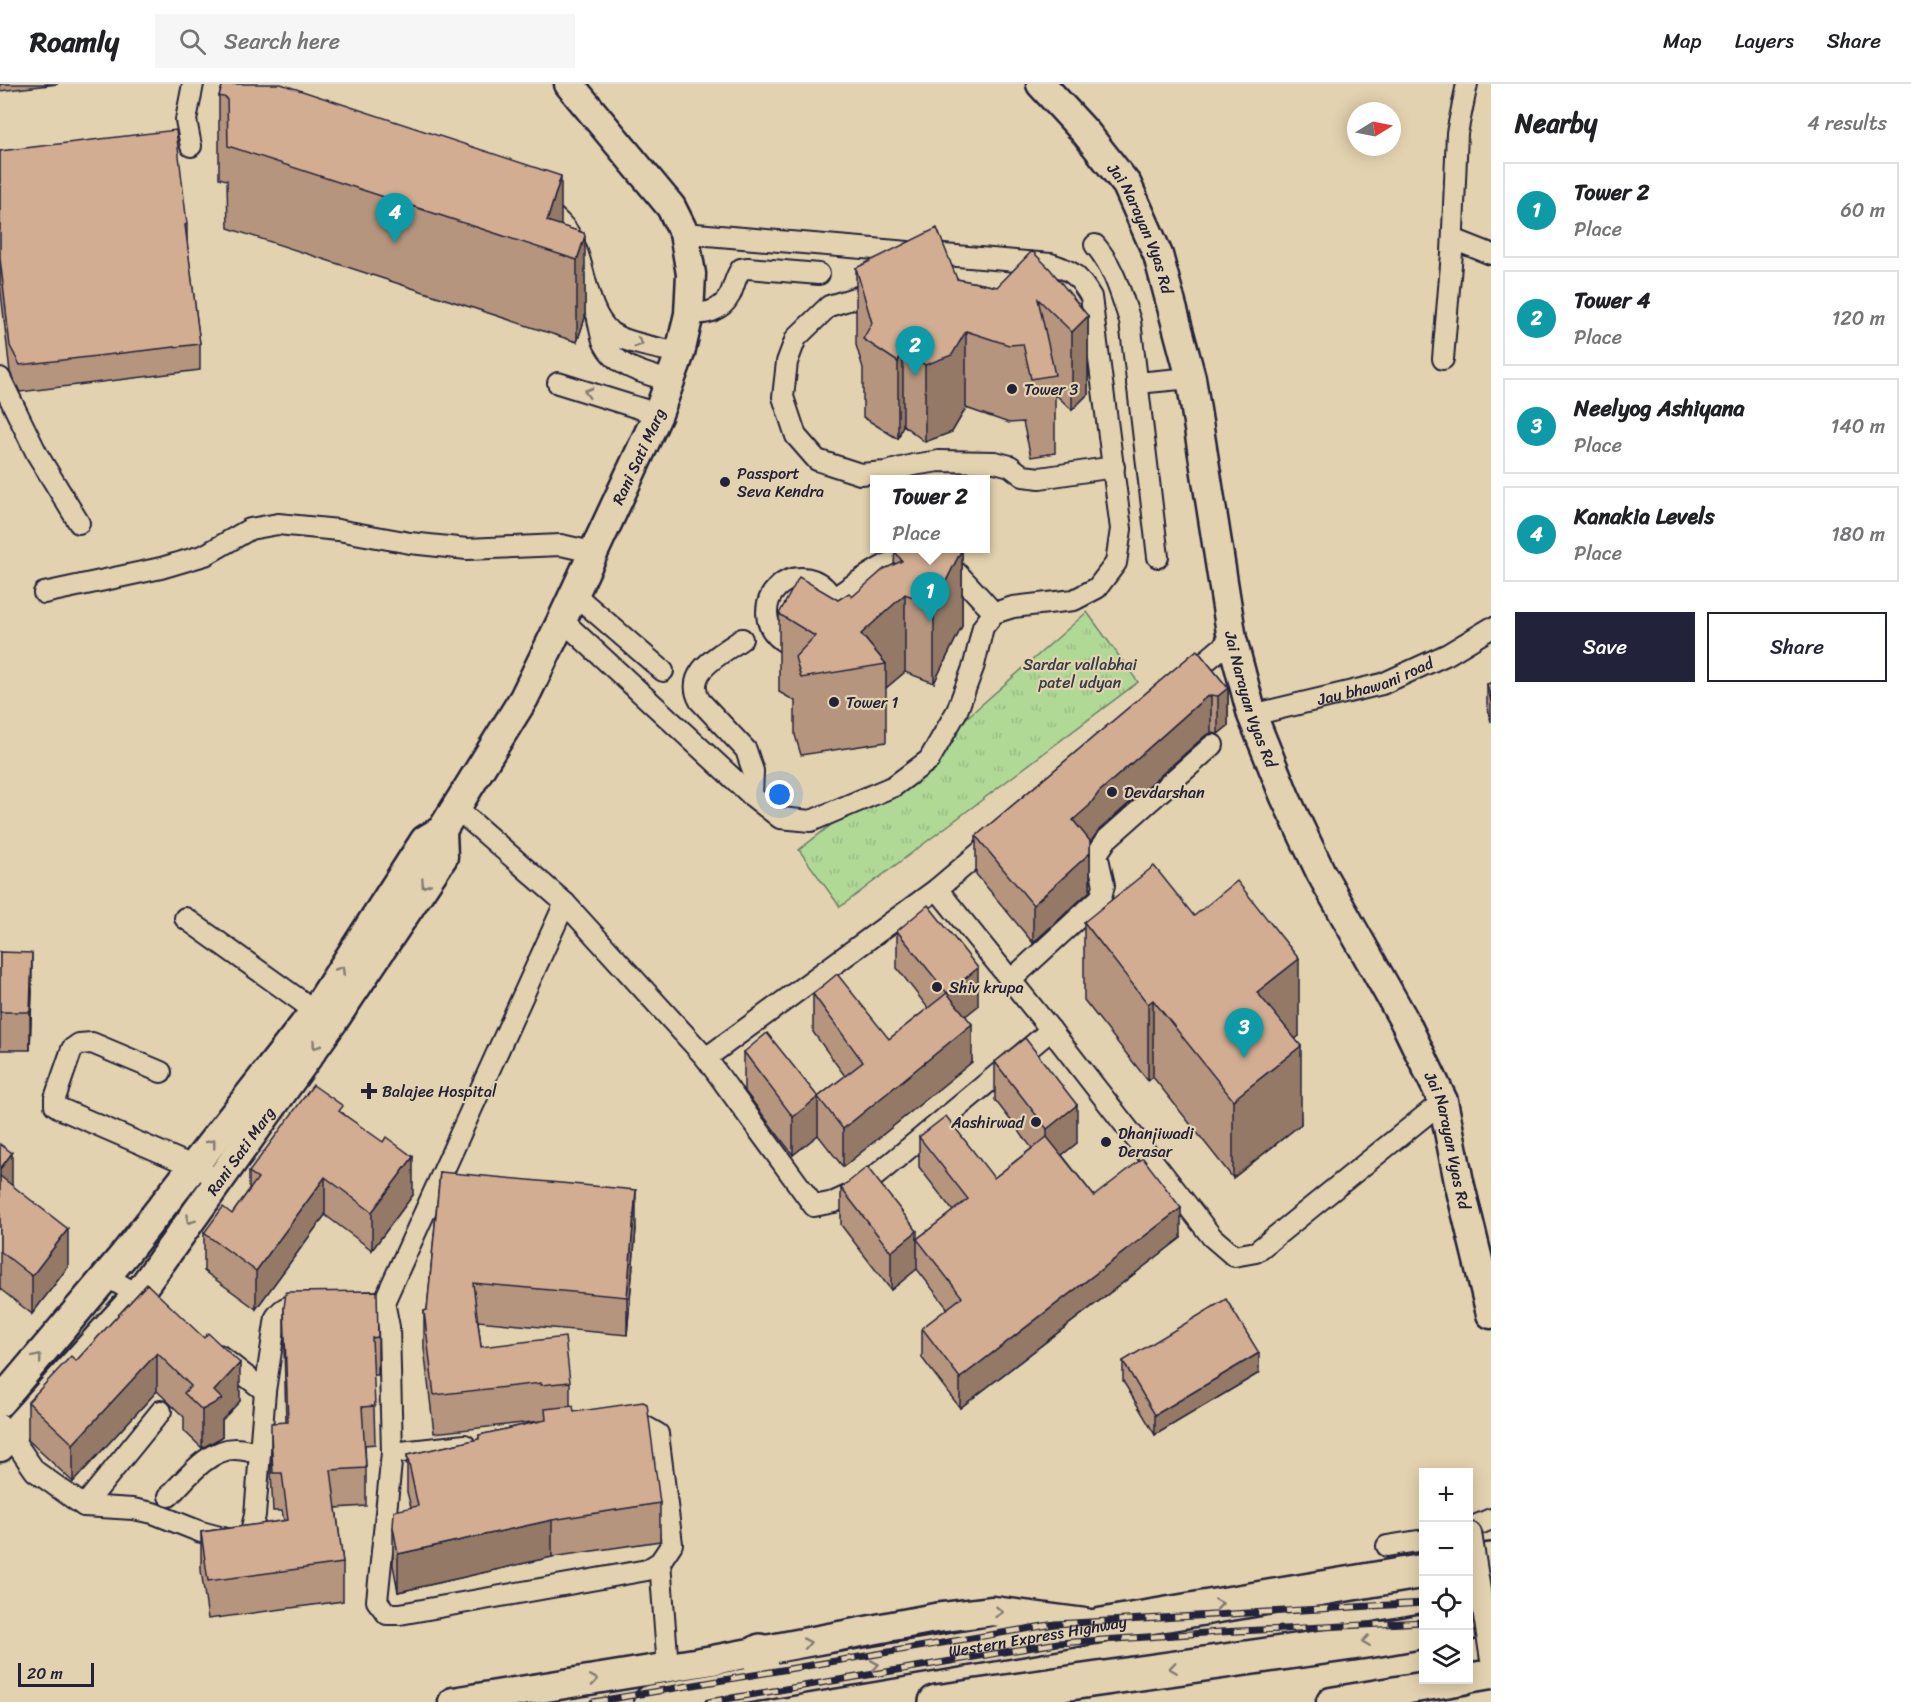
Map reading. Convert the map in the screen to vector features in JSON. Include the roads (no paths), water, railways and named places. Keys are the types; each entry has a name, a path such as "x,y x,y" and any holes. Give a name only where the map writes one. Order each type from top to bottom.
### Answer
{"highway":[{"path":"1473,1563 1491,1560"},
{"name":"Western Express Highway","path":"651,1702 1100,1624 1419,1572"},
{"path":"1473,1622 1491,1619"},
{"path":"936,1702 1419,1632"},
{"path":"996,1643 1004,1691"},
{"path":"760,1652 764,1683"}],"street":[{"path":"191,147 186,120 193,84"},
{"name":"Rani Sati Marg","path":"3,1436 138,1294 220,1179 325,1015 443,857 449,819 524,698 658,414 680,353 689,314 691,274 684,233 671,207 569,84"},
{"name":"Jai Narayan Vyas Rd","path":"1041,84 1086,133 1127,185 1158,255 1191,378 1232,639 1252,715 1285,797 1321,873 1405,1022 1443,1101 1459,1182 1491,1314"},
{"path":"1443,359 1453,239 1457,133 1467,84"},
{"path":"537,203 562,223 573,240 604,344 630,369 670,381"},
{"path":"562,620 752,796 780,818 811,821 894,786 929,760 957,711 974,665 983,627 994,613 1013,608 1074,600 1097,588 1116,563 1121,528 1091,297 1081,280 1070,269 1051,264 684,233"},
{"path":"1453,239 1491,254"},
{"path":"1095,245 1106,257 1130,321 1158,557"},
{"path":"689,314 704,314 722,305 729,296 741,269 748,267 819,274"},
{"path":"904,290 882,290 828,306 796,339 787,362 783,397 796,436 817,460 860,474 886,472 939,461 995,462 1010,466 1023,476 1040,478 1114,466"},
{"path":"597,317 611,333 639,344 680,353"},
{"path":"1078,355 1102,378"},
{"path":"0,378 37,454 78,523"},
{"path":"1137,383 1191,378"},
{"path":"558,383 658,414"},
{"path":"44,593 161,568 206,555 250,529 278,524 338,530 410,543 466,549 561,545 592,552"},
{"path":"832,599 888,561 908,555 931,555 944,561 994,613"},
{"path":"574,594 663,670"},
{"name":"Jau bhawani road","path":"1252,715 1382,684 1448,654 1491,628"},
{"path":"742,639 700,671 695,680 695,691 700,701 746,750 753,771 752,796"},
{"path":"1169,692 1232,639"},
{"path":"1011,980 1101,897 1104,885 1097,854 1107,839 1213,745"},
{"path":"449,819 565,903 706,1058 814,1206 834,1202 855,1192 1051,1030"},
{"path":"706,1058 937,889 1008,829"},
{"path":"937,889 1051,1030 1212,1237 1234,1256 1256,1252 1443,1101"},
{"path":"565,903 384,1302 389,1327 392,1454 376,1601 387,1614 400,1614 647,1570 660,1562 672,1544 658,1434 644,1425 604,1428"},
{"path":"185,918 325,1015"},
{"name":"Rani Sati Marg","path":"0,1402 106,1276 193,1166 325,1015"},
{"path":"161,1072 92,1043 79,1044 72,1049 55,1105 220,1179"},
{"path":"106,1276 138,1294 165,1314"},
{"path":"3,1436 35,1471 84,1506 133,1509 153,1513 201,1533 235,1541 250,1536 255,1515 265,1391 276,1317 282,1309 289,1306 384,1302"},
{"path":"201,1342 265,1391"},
{"path":"84,1506 161,1411"},
{"path":"392,1454 486,1442"},
{"path":"169,1496 203,1462 221,1451 235,1449 260,1453"},
{"path":"1473,1526 1491,1519"},
{"path":"1387,1546 1419,1541"},
{"path":"1473,1546 1491,1660"},
{"path":"660,1562 668,1668"},
{"path":"453,1702 760,1652 934,1618 993,1611 1100,1624"},
{"path":"1473,1677 1491,1674"},
{"path":"1331,1702 1439,1684"}],"railway":[{"path":"1473,1601 1491,1599"},
{"path":"593,1702 1055,1624 1419,1603"},
{"path":"1473,1620 1491,1618"},
{"path":"708,1702 1058,1643 1419,1622"}],"place":[{"name":"Kanakia Levels","path":"395,243"},
{"name":"Tower 4","path":"915,376"},
{"name":"Tower 3","path":"1012,389"},
{"name":"Passport Seva Kendra","path":"725,482"},
{"name":"Tower 2","path":"930,622"},
{"name":"Tower 1","path":"834,702"},
{"name":"Devdarshan","path":"1112,792"},
{"name":"Shiv krupa","path":"937,987"},
{"name":"Neelyog Ashiyana","path":"1244,1058"},
{"name":"Balajee Hospital","path":"369,1091"},
{"name":"Aashirwad","path":"1036,1122"},
{"name":"Dhanjiwadi Derasar","path":"1106,1142"}],"park label":[{"name":"Sardar vallabhai patel udyan","path":"1080,673"}]}
